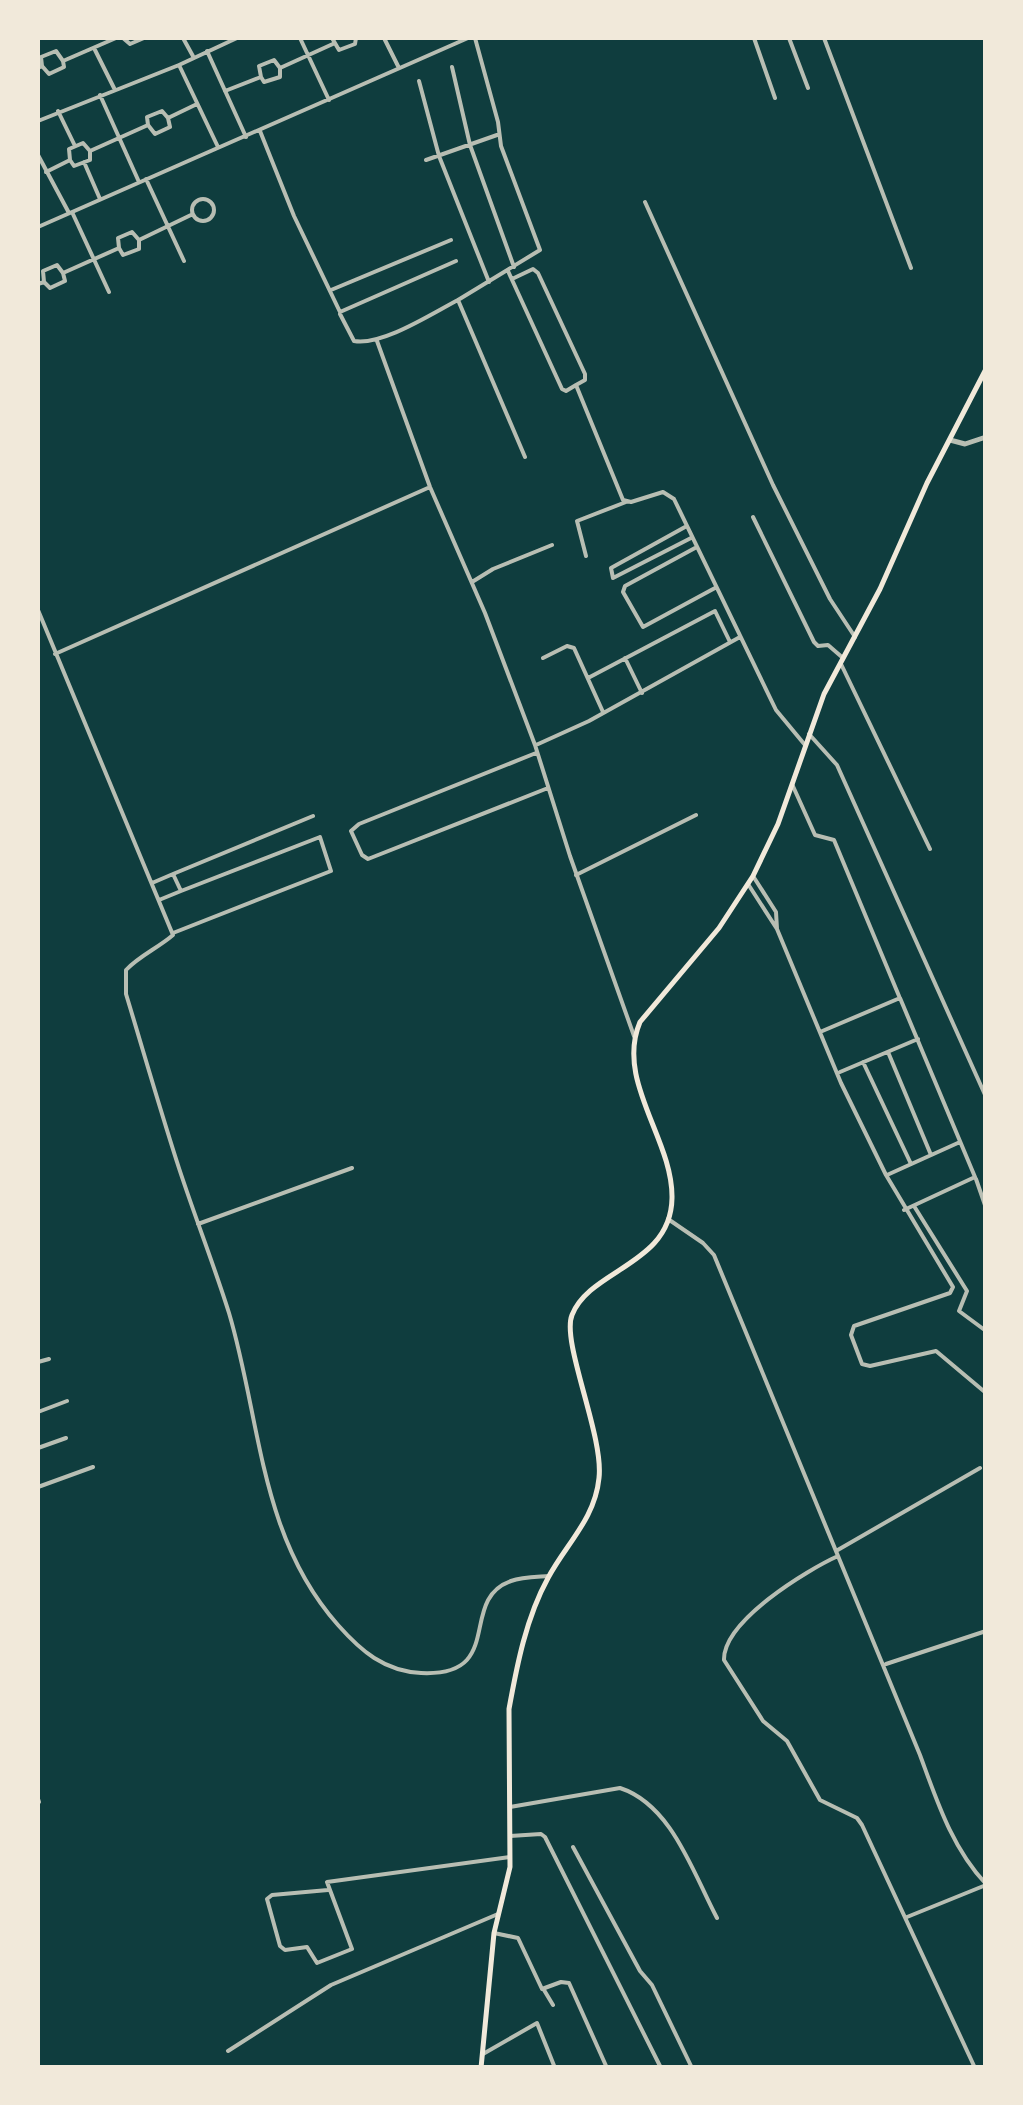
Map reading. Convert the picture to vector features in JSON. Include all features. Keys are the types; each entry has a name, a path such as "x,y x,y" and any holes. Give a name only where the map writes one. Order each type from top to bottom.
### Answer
{"main road":[{"path":"482,2068 494,1933 510,1857 509,1709 513,1688 534,1608 549,1576 592,1510 599,1481 599,1448 572,1342 570,1318 583,1299 644,1254 668,1220 672,1200 639,1082 634,1036 640,1022 720,928 748,884 778,824 809,733 842,661 986,368"}],"street":[{"path":"63,61 120,38 127,44 144,38"},
{"path":"183,38 194,58"},
{"path":"38,121 179,66 237,38"},
{"path":"300,38 329,100"},
{"path":"280,68 334,40 342,50 356,43 356,38"},
{"path":"384,38 399,68"},
{"path":"38,226 471,38 499,134 540,250 458,300 376,340 356,342 260,131"},
{"path":"754,38 775,98"},
{"path":"789,38 808,88"},
{"path":"824,38 911,268"},
{"path":"94,48 114,90"},
{"path":"56,51 64,68 50,74 40,67 40,59 56,51"},
{"path":"207,51 246,137"},
{"path":"274,60 280,77 264,82 260,77 259,66 274,60"},
{"path":"179,66 218,147"},
{"path":"452,67 470,145 514,267"},
{"path":"226,92 260,77"},
{"path":"418,81 439,156 489,282"},
{"path":"100,95 139,182"},
{"path":"168,118 198,104"},
{"path":"58,110 76,146"},
{"path":"162,111 170,128 155,134 148,125 148,117 162,111"},
{"path":"90,151 148,125"},
{"path":"426,160 499,134"},
{"path":"86,144 90,151 92,159 74,166 68,150 86,144"},
{"path":"38,155 109,292"},
{"path":"38,174 70,160"},
{"path":"84,162 100,199"},
{"path":"146,179 184,261"},
{"path":"206,198 215,212 197,221 193,214 192,204 206,198"},
{"path":"644,202 773,486 830,599 854,637"},
{"path":"139,240 193,214"},
{"path":"132,232 139,240 140,248 126,254 119,248 118,238 132,232"},
{"path":"330,290 451,240"},
{"path":"64,273 119,248"},
{"path":"340,312 456,261"},
{"path":"57,265 64,273 64,282 48,288 41,283 43,271 57,265"},
{"path":"508,271 562,389 585,380 586,374 538,273 533,268 512,279"},
{"path":"458,300 525,457"},
{"path":"376,340 430,487 472,582 535,745 576,875 634,1036"},
{"path":"576,385 620,496 626,502"},
{"path":"950,440 965,444 986,437"},
{"path":"55,654 430,487"},
{"path":"586,556 578,521 626,502 663,492 671,495 776,710 805,745"},
{"path":"753,518 814,642 818,646 828,645 842,661 930,849"},
{"path":"686,526 610,571 617,579 692,538"},
{"path":"472,582 492,569 552,545"},
{"path":"695,548 625,586 623,592 643,627 716,588"},
{"path":"38,610 172,933"},
{"path":"588,678 715,611 730,642"},
{"path":"535,745 642,693 740,637"},
{"path":"543,658 572,645 604,713"},
{"path":"625,658 642,693"},
{"path":"809,733 837,764 986,1097"},
{"path":"536,753 359,824 352,832 362,855 372,858 548,788"},
{"path":"792,784 814,835 834,840 986,1208"},
{"path":"152,883 313,816"},
{"path":"576,875 696,816"},
{"path":"159,900 320,836 331,872 172,933 156,950 135,960 126,970 124,980 176,1160 231,1322 271,1503 314,1595 358,1647 381,1663 398,1670 448,1671 472,1657 483,1613 500,1588 510,1581 549,1576"},
{"path":"174,874 181,891"},
{"path":"752,876 776,912 778,930"},
{"path":"748,884 778,930 886,1176 952,1290 854,1326 851,1335 862,1364 870,1366 936,1351 986,1393"},
{"path":"820,1032 900,998"},
{"path":"838,1073 918,1039"},
{"path":"888,1052 931,1155"},
{"path":"863,1062 911,1164"},
{"path":"886,1176 960,1142"},
{"path":"198,1224 352,1168"},
{"path":"904,1210 975,1177"},
{"path":"914,1205 967,1291 960,1311 986,1331"},
{"path":"668,1220 714,1254 884,1665 940,1811 986,1884 906,1918"},
{"path":"38,1362 48,1359"},
{"path":"38,1412 68,1400"},
{"path":"38,1448 66,1438"},
{"path":"38,1487 93,1467"},
{"path":"975,2068 862,1825 857,1818 820,1800 787,1740 763,1721 723,1656 726,1646 766,1598 980,1468"},
{"path":"884,1665 986,1631"},
{"path":"510,1806 620,1788 634,1793 661,1817 717,1918"},
{"path":"510,1836 546,1837 661,2068"},
{"path":"573,1847 640,1971 652,1985 692,2068"},
{"path":"328,1890 268,1896 282,1948 307,1947 317,1963 352,1949 328,1890 330,1880 510,1857"},
{"path":"228,2051 331,1985 498,1914"},
{"path":"494,1933 518,1938 539,1988 553,2005"},
{"path":"544,1990 561,1982 569,1984 606,2068"},
{"path":"484,2054 537,2023 555,2068"}]}
